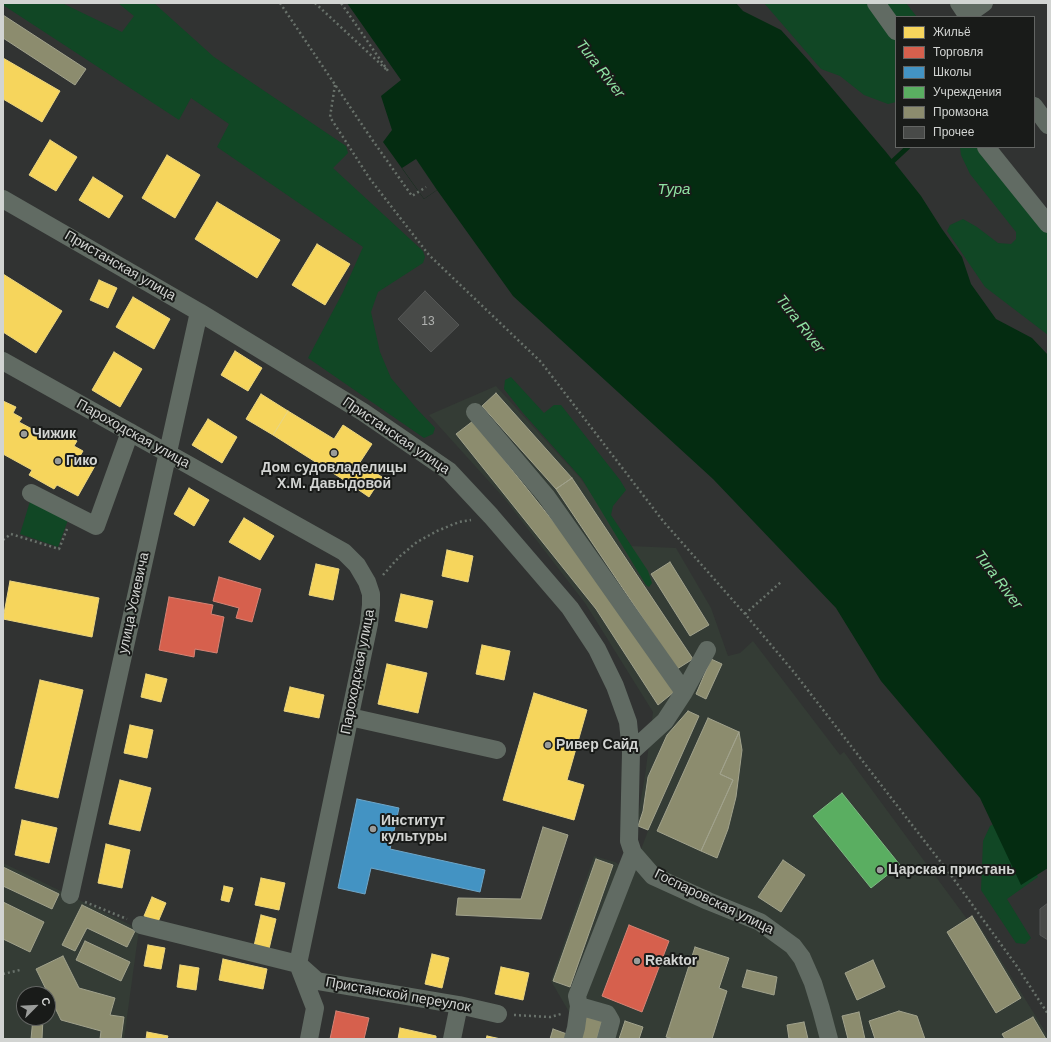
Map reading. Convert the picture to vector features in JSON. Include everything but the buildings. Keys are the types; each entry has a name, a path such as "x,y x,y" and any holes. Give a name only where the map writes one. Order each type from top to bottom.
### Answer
{"street":[{"path":"876,3 895,30"},
{"path":"965,12 984,3"},
{"path":"1035,107 1048,126"},
{"path":"987,148 1048,224"},
{"name":"Пристанская улица","path":"3,199 199,312 363,412 449,471 491,516 570,608 597,649 615,686 628,722 631,752 629,841 633,853"},
{"name":"улица Усиевича","path":"70,895 199,312"},
{"name":"Пароходская улица","path":"3,361 344,552 357,565 367,582 371,594 368,624 298,964"},
{"path":"475,412 546,496 684,692"},
{"path":"31,493 96,526 130,432"},
{"path":"631,752 665,721 684,692 707,650"},
{"path":"350,717 497,750"},
{"path":"573,1039 576,1028 578,1001 633,853"},
{"name":"Госпаровская улица","path":"633,853 653,876 708,901 760,922 794,946 802,958 813,983 829,1039"},
{"name":"Пристанской переулок","path":"141,925 298,964 317,981 459,1005 498,1014"},
{"path":"298,964 315,1008 309,1039"},
{"path":"578,1001 607,1014 611,1021 606,1039"},
{"path":"452,1039 459,1005"}],"path":[{"path":"280,3 412,196 426,187"},
{"path":"315,3 388,71 341,3"},
{"path":"335,85 330,117 370,179 383,196 429,255 541,362 663,521 793,671 950,874 1016,965 1048,1014"},
{"path":"3,540 11,534 59,549 72,514"},
{"path":"371,594 383,575 393,563 417,542 437,531 459,522 491,516"},
{"path":"745,614 781,582"},
{"path":"70,895 141,925"},
{"path":"3,974 20,970"},
{"path":"498,1014 550,1017 561,1014 578,1001"}],"shaded area":[{"path":"3,3 62,3 122,32 134,16 118,3 154,3 214,57 346,146 348,153 333,168 423,251 425,257 423,263 378,292 371,312 380,352 391,378 435,428 433,434 424,438 308,358 343,292 363,247 217,147 229,124 191,98 179,120 3,5"},
{"path":"764,3 906,3 916,16 895,16 895,102 888,104 864,95 840,76 821,69"},
{"path":"960,148 979,148 1048,228 1048,335 985,287 947,231 950,225 963,219 977,227 998,243 1011,244 1016,239 1016,232 970,174 961,155"},
{"path":"511,377 544,413 554,405 561,405 620,480 626,490 613,506 611,515 648,571 652,583 649,587 646,585 582,479 523,413 504,389 505,380"},
{"path":"496,386 580,478 630,546 676,548 711,608 728,656 740,653 753,641 840,755 844,752 967,919 973,915 1048,1036 1048,1039 570,1039 575,1022 551,981 594,856 615,862 632,873 648,831 636,826 645,776 653,712 585,603 504,498 429,415"},
{"path":"31,498 68,520 58,547 20,534"},
{"path":"998,822 1008,822 1038,877 1007,899 1031,938 1025,944 1016,943 981,890 983,841 990,826"},
{"path":"3,863 139,929 124,1039 3,1039"}],"water":[{"name":"Тура","path":"347,3 736,3 743,11 781,30 886,152 921,196 962,257 971,284 996,319 1032,338 1048,355 1048,868 1021,885 980,798 881,681 836,608 713,479 513,296 437,190 424,199 383,142 392,130 381,96 401,80"}],"pier":[{"path":"416,159 437,190 424,199 402,168"}],"waterway":[{"path":"893,161 907,148"}],"place":[{"name":"Чижик","path":"24,434"},
{"name":"Дом судовладелицы Х.М. Давыдовой","path":"334,453"},
{"name":"Гико","path":"58,461"},
{"name":"Ривер Сайд","path":"548,745"},
{"name":"Институт культуры","path":"373,829"},
{"name":"Царская пристань","path":"880,870"},
{"name":"Reaktor","path":"637,961"}],"water label":[{"name":"Tura River","path":"600,69"},
{"name":"Tura River","path":"800,324"},
{"name":"Tura River","path":"998,580"}]}
